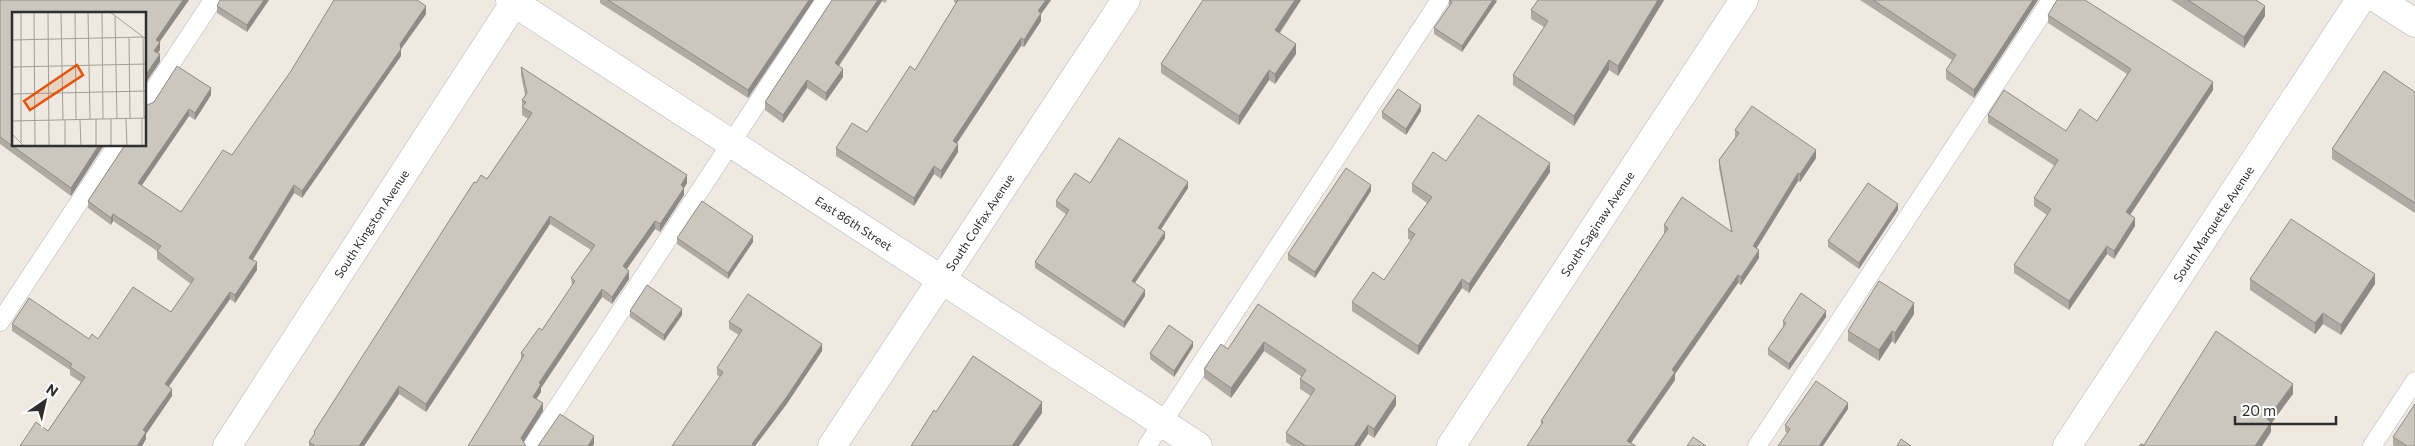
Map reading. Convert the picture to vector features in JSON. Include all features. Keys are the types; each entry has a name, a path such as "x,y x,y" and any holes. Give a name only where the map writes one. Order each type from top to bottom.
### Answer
{"street":[{"name":"South Colfax Avenue","path":"832,446 1126,0"},
{"name":"South Saginaw Avenue","path":"1451,446 1744,0"},
{"name":"South Marquette Avenue","path":"2067,446 2360,0"},
{"path":"2379,0 2415,23"},
{"name":"East 86th Street","path":"513,1 1198,446"},
{"name":"South Kingston Avenue","path":"226,446 513,1"}],"lane":[{"path":"146,101 213,0"},
{"path":"532,446 826,0"},
{"path":"1147,446 1440,0"},
{"path":"1757,446 2051,0"},
{"path":"0,322 116,146"},
{"path":"2372,446 2415,381"}],"building":[{"path":"0,0 183,0 156,40 160,42 154,51 160,54 146,75 146,12 12,12 12,146 0,137"},
{"path":"220,0 264,0 247,25 217,6"},
{"path":"334,0 417,0 426,6 400,44 401,49 302,191 294,185 249,258 257,262 235,295 230,292 165,384 172,389 143,430 146,432 137,446 20,446 36,422 48,431 85,377 70,367 72,364 12,324 29,298 89,339 92,334 98,339 133,287 171,312 194,279 157,251 161,246 113,214 111,218 88,201 124,146 146,146 146,106 154,102 177,66 211,88 195,113 189,109 138,183 181,212 223,150 232,155 291,71"},
{"path":"608,0 809,0 748,90"},
{"path":"832,0 878,0 835,63 843,69 826,93 807,80 783,115 765,102"},
{"path":"958,0 1046,0 1038,11 1041,13 1024,40 1021,38 953,141 958,144 941,171 934,166 914,198 836,148 852,123 867,132 910,66 915,70"},
{"path":"1203,0 1295,0 1275,30 1296,44 1275,74 1269,70 1239,116 1161,64"},
{"path":"1449,0 1493,0 1462,46 1434,28 1452,2"},
{"path":"1538,0 1658,0 1618,66 1609,60 1574,116 1513,75 1548,21 1531,10"},
{"path":"1873,0 2033,0 1974,90 1946,70 1956,55"},
{"path":"2057,0 2085,0 2213,82 2126,212 2135,218 2114,251 2107,246 2069,301 2014,265 2051,209 2034,198 2058,160 1988,115 2004,90 2066,131 2080,109 2097,121 2131,69 2048,15"},
{"path":"2188,0 2256,0 2265,6 2244,37"},
{"path":"521,67 687,175 681,185 684,188 660,224 655,221 623,266 629,271 612,297 602,289 539,383 541,384 533,397 543,403 521,438 526,446 468,446 524,355 521,353 539,328 542,330 575,281 571,278 595,245 550,216 426,404 399,386 359,446 313,446 309,442 314,432 474,182 476,183 481,175 487,179 532,113 522,107 526,102 522,100 527,93"},
{"path":"2384,71 2415,92 2415,203 2332,149"},
{"path":"1398,89 1421,105 1406,129 1382,112"},
{"path":"1752,106 1816,150 1800,174 1798,173 1753,246 1759,250 1741,277 1738,275 1672,370 1675,372 1627,441 1636,446 1527,446 1543,422 1541,421 1668,228 1664,225 1682,197 1732,232 1719,160 1739,133 1735,130"},
{"path":"1478,115 1550,163 1469,284 1462,279 1418,346 1352,302 1373,272 1384,280 1415,234 1408,230 1432,197 1412,184 1433,152 1446,161"},
{"path":"1119,138 1188,182 1158,228 1165,232 1132,281 1145,290 1124,322 1035,262 1069,210 1056,201 1075,173 1090,183"},
{"path":"13,146 98,146 71,188"},
{"path":"1346,168 1371,185 1315,272 1288,254"},
{"path":"1868,183 1898,204 1859,263 1828,241"},
{"path":"702,201 753,236 728,273 677,238"},
{"path":"2291,219 2375,274 2341,325 2323,313 2315,323 2250,279"},
{"path":"1879,281 1914,303 1895,333 1892,331 1879,350 1848,331"},
{"path":"647,285 682,309 664,335 630,311"},
{"path":"1801,293 1826,311 1789,364 1768,349 1786,323 1783,321"},
{"path":"748,294 822,344 752,444 754,446 672,446 723,372 717,368 742,330 729,322"},
{"path":"1258,304 1396,396 1374,429 1368,425 1354,446 1306,446 1286,433 1315,389 1300,379 1306,370 1264,342 1231,388 1204,369 1221,344 1228,349"},
{"path":"1169,325 1193,342 1174,371 1150,353"},
{"path":"2216,331 2293,384 2267,419 2271,422 2255,446 2139,446 2141,444 2144,445"},
{"path":"973,356 1042,402 1012,446 911,446 934,410 936,412"},
{"path":"1816,381 1848,403 1819,446 1778,446 1790,429 1785,425"},
{"path":"2415,404 2415,446 2407,446 2393,437"},
{"path":"560,414 594,436 588,446 538,446"},
{"path":"1693,437 1706,446 1687,446"},
{"path":"1901,439 1911,446 1897,446"}]}
